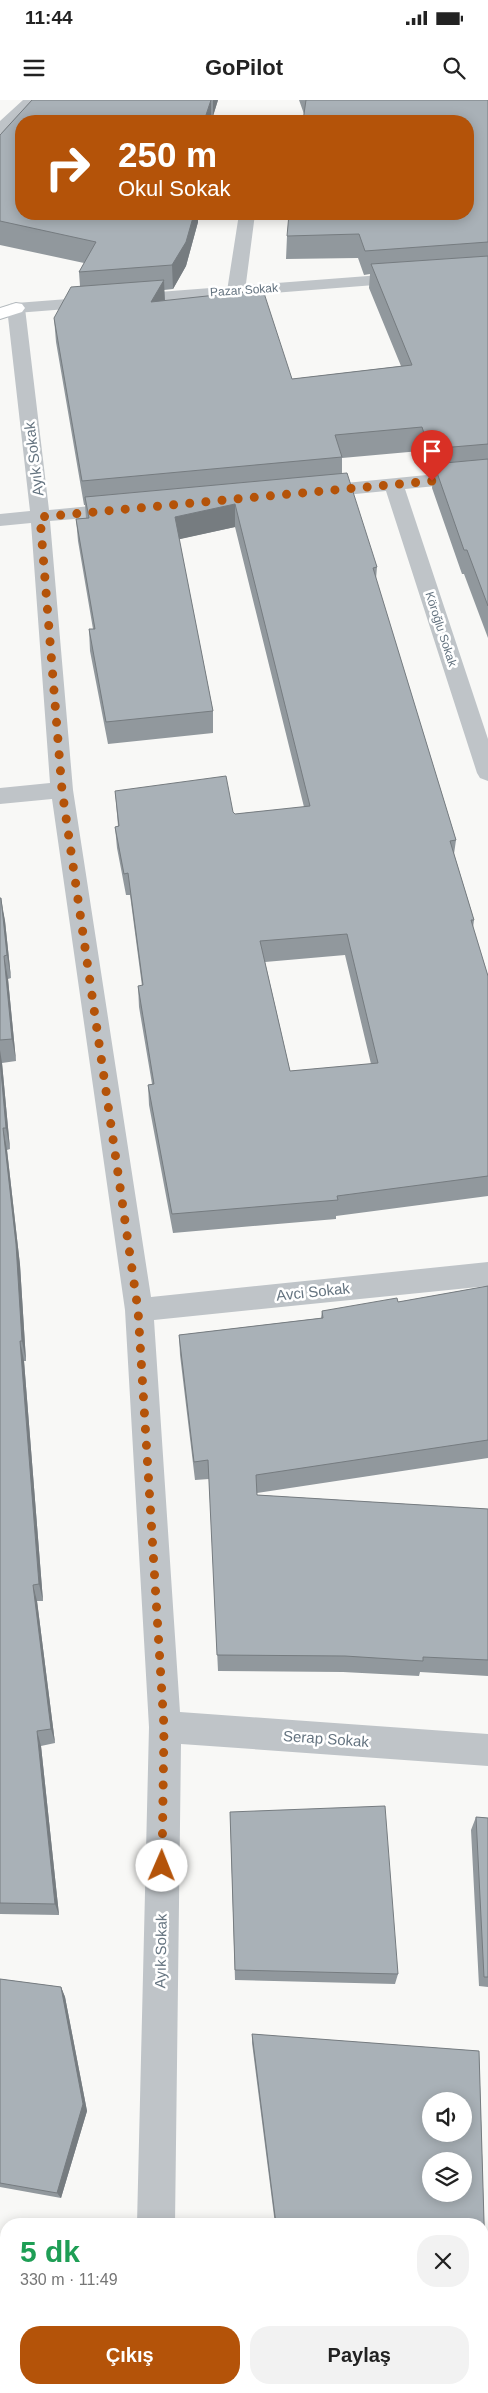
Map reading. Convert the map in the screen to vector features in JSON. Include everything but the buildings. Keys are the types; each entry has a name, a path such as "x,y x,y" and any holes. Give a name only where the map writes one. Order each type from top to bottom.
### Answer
{"street":[{"path":"15,115 32,100"},
{"path":"0,129 15,115"},
{"path":"236,291 247,220"},
{"name":"Pazar Sokak","path":"3,309 420,277"},
{"name":"Ayık Sokak","path":"3,309 40,517 62,790 138,1310 164,1727 156,2218"},
{"path":"296,494 488,475"},
{"name":"Köroğlu Sokak","path":"394,485 488,773"},
{"path":"0,520 138,508"},
{"path":"0,796 62,790"},
{"name":"Avci Sokak","path":"138,1310 488,1274"},
{"name":"Serap Sokak","path":"164,1727 488,1750"}],"route":[{"path":"162,1866 164,1727 138,1310 62,790 40,517 432,481"}]}
